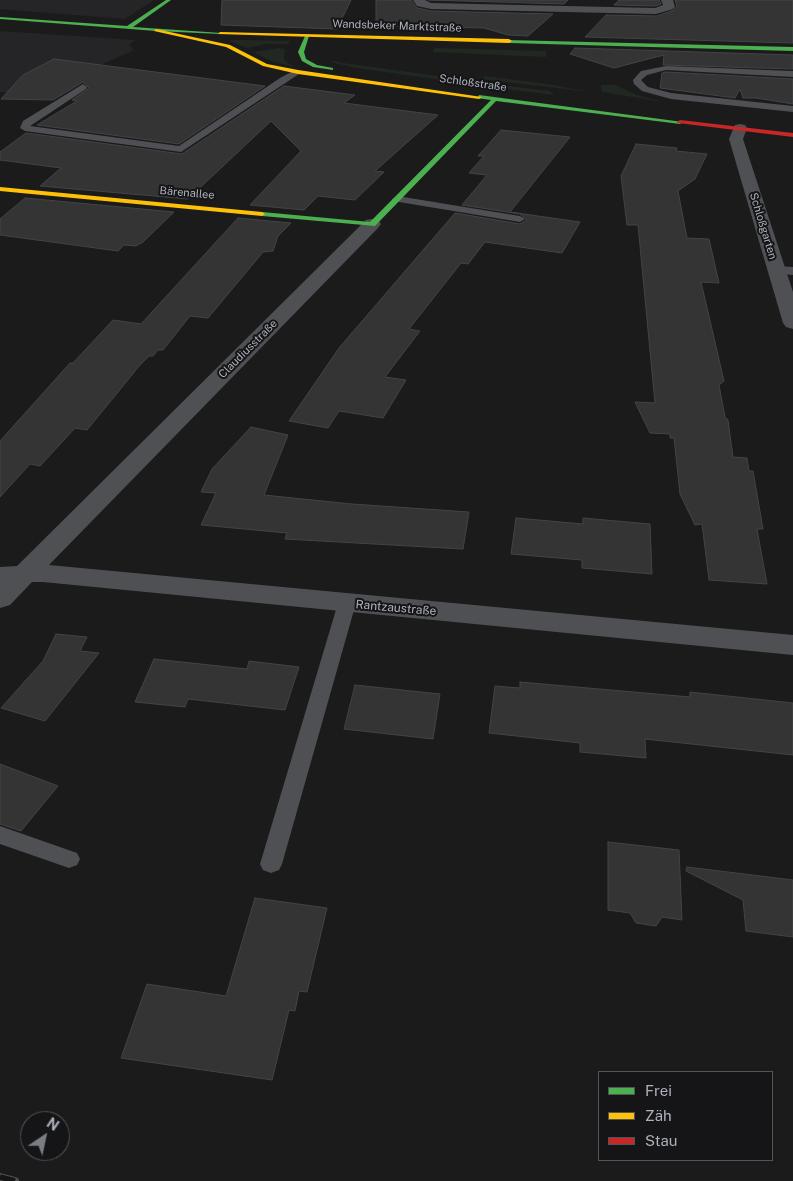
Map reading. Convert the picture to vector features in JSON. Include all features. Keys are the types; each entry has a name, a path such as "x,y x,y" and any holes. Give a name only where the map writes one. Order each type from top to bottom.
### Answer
{"main road":[{"path":"128,28 169,0"},
{"name":"Wandsbeker Marktstraße","path":"0,18 156,30 307,36 793,49"},
{"name":"Schloßstraße","path":"156,30 228,46 265,64 298,72 738,134 793,135"},
{"name":"Schloßstraße","path":"307,36 301,50 301,56 307,63 315,66 480,89 793,128"},
{"path":"480,89 495,99 513,96 538,96"},
{"name":"Claudiusstraße","path":"372,224 495,99"},
{"name":"Bärenallee","path":"0,189 372,224"}],"street":[{"path":"419,0 420,4 431,6 656,11 669,7 667,0"},
{"name":"Schloßgarten","path":"738,134 784,270 793,323"},
{"name":"Claudiusstraße","path":"0,599 12,575 372,224"},
{"name":"Rantzaustraße","path":"12,575 43,573 793,645"}],"lane":[{"path":"793,74 673,68 649,71 640,75 637,80 638,84 645,89 671,96 793,109"},
{"path":"82,86 26,123 25,128 181,149 283,80 298,72"},
{"path":"397,199 520,219"},
{"path":"271,864 347,603"},
{"path":"0,835 69,859"}],"shaded area":[{"path":"0,0 154,0 125,19 0,9"},
{"path":"0,31 135,40 129,45 134,50 38,93 0,92"},
{"path":"231,40 290,41 288,44 265,44 247,48"},
{"path":"279,48 285,49 284,59 289,64 297,67 273,62 253,52"},
{"path":"434,48 546,51 546,57 433,52"},
{"path":"334,61 459,79 455,82 357,68 330,62"},
{"path":"485,76 547,84 590,92 481,79"},
{"path":"478,82 550,91 554,95 473,85"},
{"path":"601,85 616,85 637,95 663,102 602,92"}],"building":[{"path":"222,0 351,0 337,29 221,25"},
{"path":"376,0 411,0 417,8 431,11 553,14 528,36 508,35 484,28 376,26"},
{"path":"429,0 568,0 564,4"},
{"path":"619,0 659,0 661,4 655,6 614,5"},
{"path":"675,0 793,0 793,43 585,37 606,15 657,16 674,10 677,6"},
{"path":"575,48 793,55 793,69 663,65 664,55 614,68 570,54"},
{"path":"54,59 265,86 179,144 37,125 77,101 72,100 89,88 83,82 53,100 1,99 23,75"},
{"path":"662,73 793,79 793,104 756,98 743,98 740,89 735,98 660,88"},
{"path":"284,86 355,95 344,103 438,115 375,171 384,172 355,200 318,196 304,210 250,205 301,151 271,121 188,199 40,186 61,168 0,160 0,152 26,133 182,154"},
{"path":"501,130 570,137 510,212 580,222 562,253 485,242 468,264 461,263 409,329 420,331 385,377 406,380 383,418 339,411 328,428 289,421 339,348 455,213 520,224 527,220 520,214 462,205 487,175 469,173 484,156 478,156"},
{"path":"636,144 677,148 676,151 707,154 695,179 678,191 687,238 709,239 719,283 701,282 724,381 719,385 725,417 728,420 733,457 747,458 749,471 753,471 763,529 757,529 767,584 709,580 702,524 695,525 680,494 674,438 670,438 670,434 650,433 635,402 655,403 638,225 627,225 621,176"},
{"path":"25,198 174,212 143,242 136,246 124,245 118,251 0,235 0,219"},
{"path":"238,218 291,223 278,236 273,251 263,252 208,318 190,316 163,350 158,350 140,365 87,430 75,428 40,466 30,464 0,497 0,441 70,363 73,363 113,320 141,324"},
{"path":"251,427 288,435 264,495 352,504 469,512 463,549 285,539 287,533 201,525 216,493 201,492 212,469"},
{"path":"516,518 583,524 583,518 650,524 652,574 582,568 582,560 511,554"},
{"path":"56,634 87,637 80,651 99,653 45,721 1,708 43,661"},
{"path":"154,659 247,669 249,661 299,667 285,710 188,699 185,707 135,702"},
{"path":"520,682 690,697 690,692 793,703 793,755 645,739 646,758 580,752 580,743 489,733 495,686 520,688"},
{"path":"355,685 440,694 433,739 344,729"},
{"path":"0,764 58,786 21,831 0,824"},
{"path":"608,842 679,850 682,920 662,917 656,926 636,923 630,913 608,910"},
{"path":"687,867 793,880 793,937 746,931 743,900 686,871"},
{"path":"255,898 327,908 307,992 299,991 295,1011 289,1010 272,1080 121,1058 147,984 226,996"}],"railway":[{"path":"0,1177 15,1181"}],"traffic: fast":[{"path":"128,28 169,0"},
{"path":"0,18 220,33"},
{"path":"307,36 301,52 304,60 315,66 331,69"},
{"path":"509,41 793,49"},
{"path":"479,97 680,122"},
{"path":"262,214 372,224 495,99"}],"traffic: slow":[{"path":"156,30 228,46 265,65 298,72 479,97"},
{"path":"220,33 509,41"},
{"path":"0,189 262,214"}],"traffic: jam":[{"path":"680,122 793,135"}]}
